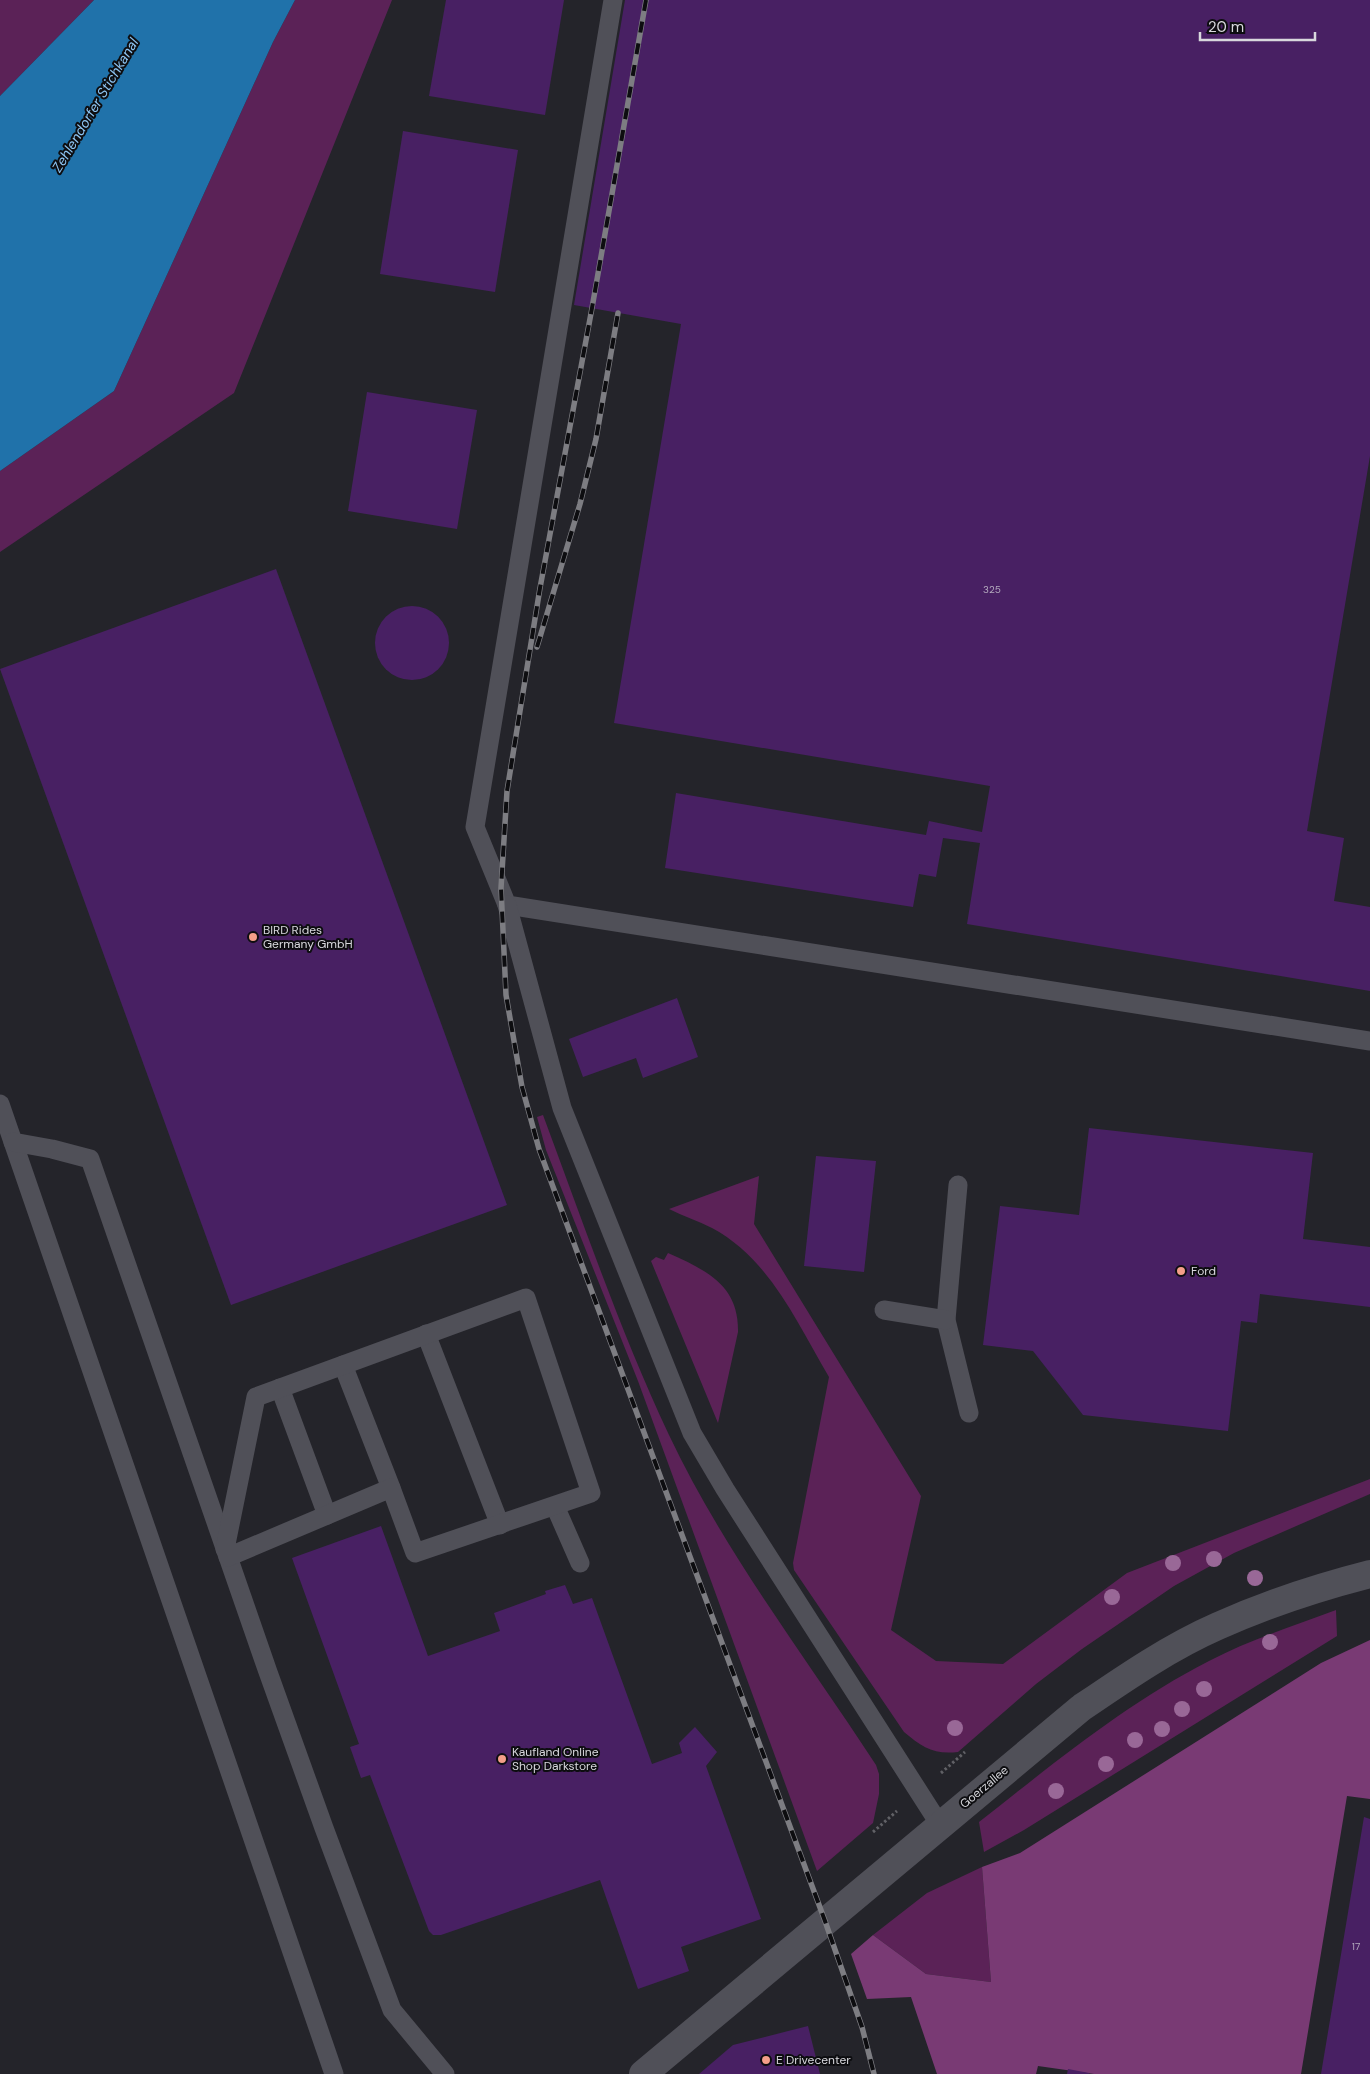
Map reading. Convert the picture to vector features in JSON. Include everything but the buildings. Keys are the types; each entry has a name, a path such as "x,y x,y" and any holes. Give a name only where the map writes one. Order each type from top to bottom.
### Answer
{"main road":[{"name":"Goerzallee","path":"643,2074 1081,1708 1131,1674 1217,1626 1279,1602 1341,1581 1370,1574"}],"lane":[{"path":"613,0 475,827 507,905 562,1108 692,1433 725,1489 940,1825"},
{"path":"507,905 1370,1041"},
{"path":"0,1104 334,2074"},
{"path":"13,1142 52,1148 90,1159 226,1553 324,1828 392,2010 445,2074"},
{"path":"958,1185 946,1320 969,1413"},
{"path":"226,1553 256,1397 426,1334 526,1298 591,1493 415,1553 343,1365"},
{"path":"884,1310 946,1320"},
{"path":"426,1334 500,1525"},
{"path":"280,1388 327,1515"},
{"path":"226,1553 327,1515 391,1488"},
{"path":"555,1506 580,1563"}],"shaded area":[{"path":"0,0 94,0 0,96"},
{"path":"295,0 392,0 234,393 0,552 0,471 114,391 273,42"},
{"path":"543,1115 634,1356 691,1479 740,1563 876,1765 879,1774 879,1794 873,1823 817,1871 638,1381 546,1150 537,1117"},
{"path":"759,1176 754,1224 921,1496 891,1630 936,1661 1003,1664 1127,1573 1370,1479 1370,1494 1234,1553 1174,1586 1082,1649 1036,1684 958,1752 935,1751 923,1746 904,1732 794,1570 793,1563 829,1377 780,1294 750,1257 732,1241 712,1228 669,1209"},
{"path":"668,1253 695,1266 718,1281 733,1302 737,1316 738,1332 718,1423 651,1261 656,1257 664,1260"},
{"path":"1336,1610 1337,1636 1024,1830 984,1852 979,1822 1090,1736 1148,1696 1224,1653"},
{"path":"1370,1640 1370,1799 1347,1796 1301,2074 1094,2074 1038,2066 1036,2074 937,2074 911,1997 867,1999 851,1954 873,1935 926,1974 991,1982 982,1867 1020,1853 1321,1663"},
{"path":"982,1867 991,1982 926,1974 873,1935 927,1893"}],"water":[{"name":"Zehlendorfer Stichkanal","path":"94,0 295,0 273,42 114,391 0,471 0,96"}],"railway":[{"path":"646,0 540,588 507,791 501,888 506,995 522,1087 539,1149 825,1921 862,2027 874,2074"},
{"path":"537,647 580,504 596,439 618,313"}],"place":[{"name":"BIRD Rides Germany GmbH","path":"253,937"},
{"name":"Ford","path":"1181,1271"},
{"name":"Kaufland Online Shop Darkstore","path":"502,1759"},
{"name":"E Drivecenter","path":"766,2060"}]}
